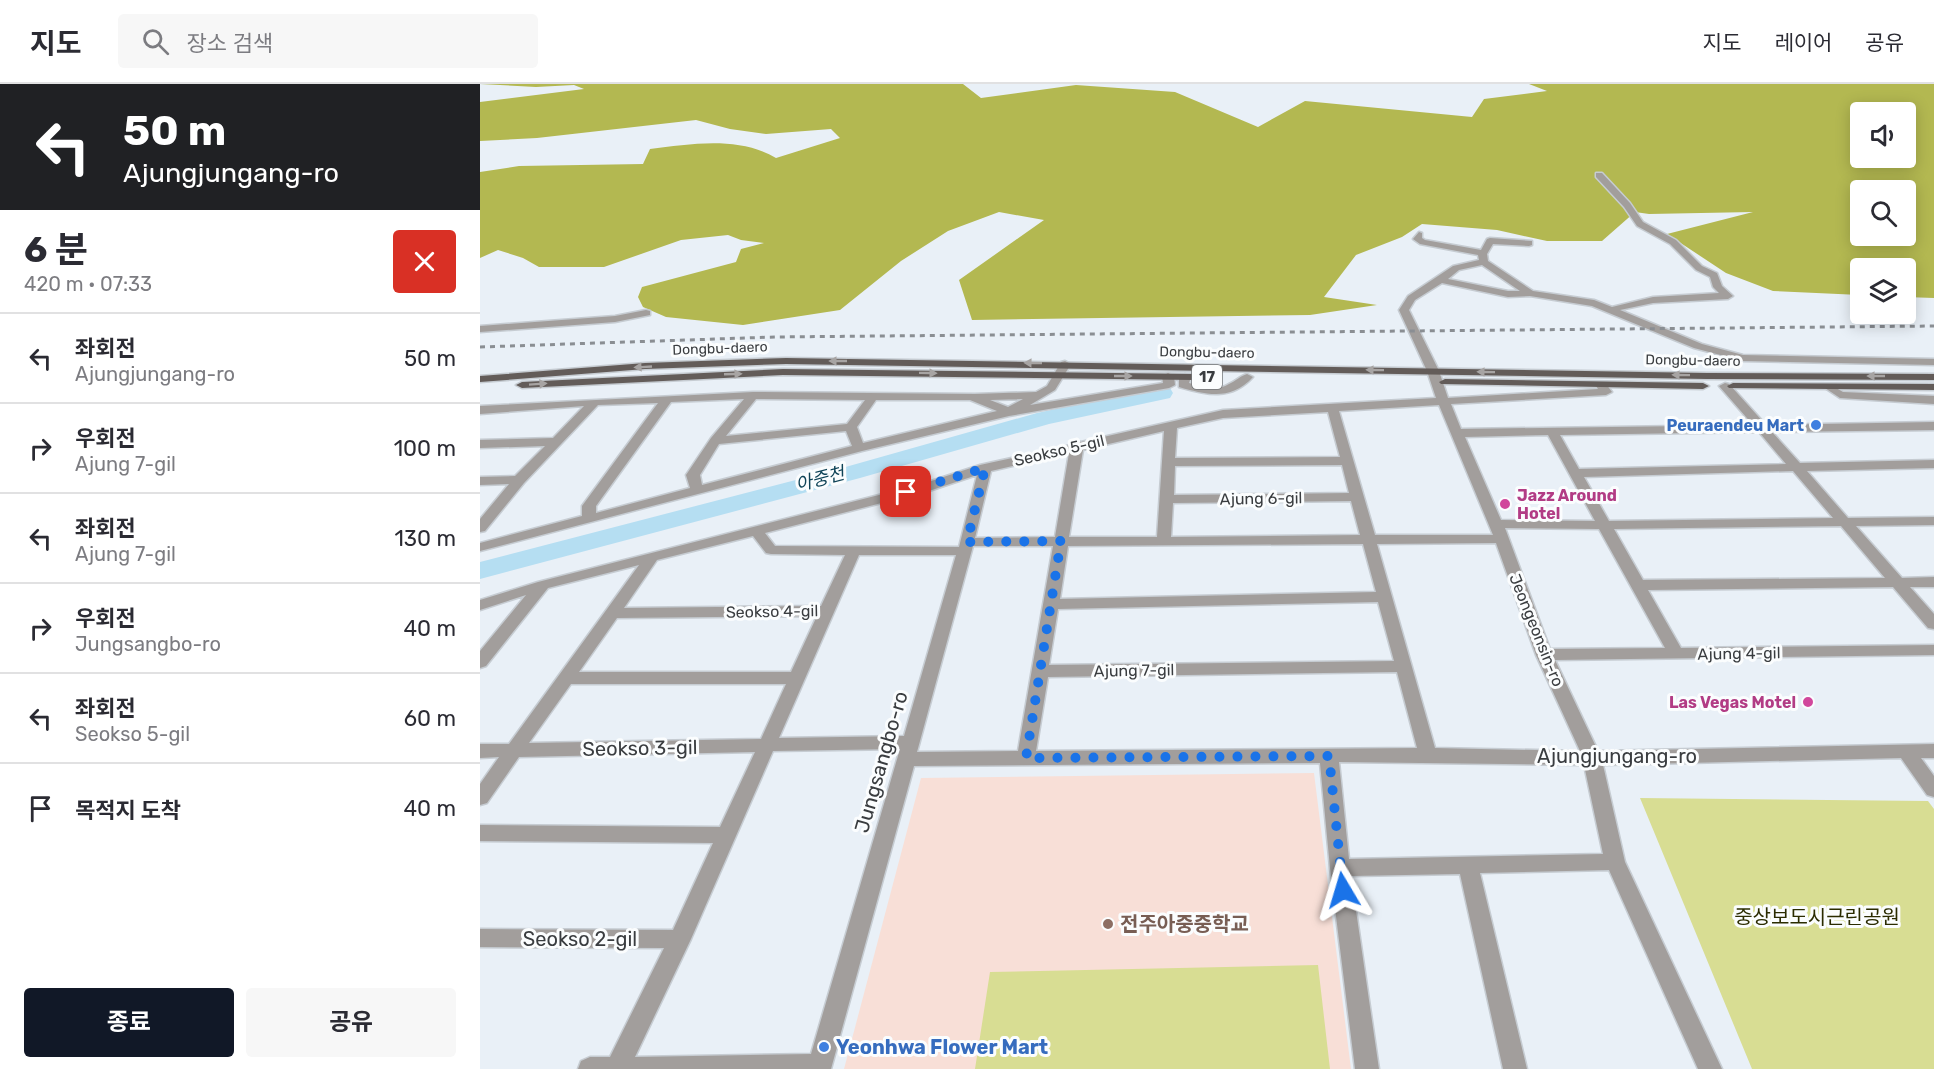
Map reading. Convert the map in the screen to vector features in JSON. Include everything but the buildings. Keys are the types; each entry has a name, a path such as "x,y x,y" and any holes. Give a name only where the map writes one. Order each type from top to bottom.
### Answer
{"main road":[{"name":"Dongbu-daero","path":"480,379 634,367 786,361 1065,364 1434,376 1602,386 1934,387"},
{"name":"Dongbu-daero","path":"480,388 643,377 783,372 1060,376 1168,381"},
{"name":"Dongbu-daero","path":"1184,381 1247,377 1434,376 1934,377"}],"street":[{"path":"1599,175 1627,205 1640,224 1673,242 1699,268 1714,275 1718,287 1728,296 1688,297 1623,304 1611,310"},
{"path":"1419,235 1417,239 1423,242 1483,257 1530,293"},
{"path":"1441,280 1456,267 1483,257 1490,241 1529,243"},
{"path":"1441,280 1508,294 1530,293 1594,303 1698,346 1743,358 1934,362"},
{"name":"Jeongeonsin-ro","path":"1441,280 1411,298 1404,310 1499,532 1544,655 1592,758 1615,862 1710,1069"},
{"path":"480,329 615,319 646,313"},
{"path":"972,397 1009,412 1051,388 1065,364"},
{"path":"480,547 859,448 1009,412 1168,381 1184,381 1219,394 1234,387 1247,377"},
{"name":"Seokso 5-gil","path":"480,605 543,585 757,532 985,468 1223,414 1606,392 1602,386"},
{"path":"1725,386 1934,624"},
{"path":"1831,387 1840,395 1934,400"},
{"path":"1219,394 1223,414"},
{"path":"480,410 753,395 972,397 1042,395"},
{"path":"697,491 693,475 715,441 753,395"},
{"path":"715,441 851,427 873,396"},
{"path":"589,519 589,506 667,399"},
{"path":"482,523 519,480 595,402"},
{"path":"1332,406 1428,755"},
{"path":"1164,541 1171,425"},
{"path":"1457,433 1934,426"},
{"path":"851,427 859,448"},
{"path":"1552,432 1676,653"},
{"path":"480,444 557,442"},
{"path":"1026,758 1077,446"},
{"path":"1168,462 1347,461"},
{"path":"1575,472 1934,464"},
{"name":"Jungsangbo-ro","path":"819,1067 966,546 985,468"},
{"path":"480,481 519,480"},
{"name":"Ajung 6-gil","path":"1166,499 1357,496"},
{"path":"757,532 771,550 854,550 1061,541 1369,539 1605,525 1934,521"},
{"name":"Seokso 4-gil","path":"796,678 854,550"},
{"path":"480,798 652,557"},
{"path":"1638,585 1934,582"},
{"path":"483,658 543,585"},
{"path":"1051,604 1384,597"},
{"name":"Seokso 4-gil","path":"612,613 826,611"},
{"name":"Ajung 4-gil","path":"1544,655 1934,650"},
{"name":"Ajung 7-gil","path":"1040,671 1403,666"},
{"path":"566,678 796,678 680,939 617,1069"},
{"name":"Seokso 3-gil","path":"480,751 765,745 907,751"},
{"name":"Ajungjungang-ro","path":"907,751 1026,758 1428,755 1592,758 1934,751"},
{"path":"1906,751 1934,790"},
{"path":"1329,756 1340,868 1367,1069"},
{"path":"480,833 725,834"},
{"path":"1340,868 1615,862"},
{"path":"1468,866 1515,1069"},
{"name":"Seokso 2-gil","path":"480,939 680,939"},
{"path":"590,1069 819,1067"}],"shaded area":[{"name":"전주아중중학교","path":"1314,773 1351,1069 844,1069 921,778"}],"green space":[{"path":"480,84 963,84 981,98 1076,85 1175,92 1258,127 1305,101 1472,117 1484,99 1547,91 1529,84 1934,84 1934,298 1916,297 1916,258 1850,258 1850,295 1773,291 1726,273 1667,234 1753,212 1649,214 1635,212 1602,241 1547,241 1497,230 1422,224 1402,237 1356,255 1324,297 1377,305 1310,315 972,320 959,280 1044,220 999,212 948,231 901,261 840,310 743,325 666,317 643,307 638,297 642,287 736,262 741,249 764,243 741,240 728,235 681,240 604,267 539,267 523,258 498,250 480,258 480,172 519,166 643,164 650,149 714,143 746,147 776,158 840,138 831,129 766,134 730,129 696,120 537,138 480,141 480,102 584,89 574,85 536,87"},
{"name":"중상보도시근린공원","path":"1640,798 1928,801 1934,809 1934,1069 1752,1069"},
{"path":"1318,965 1330,1069 975,1069 990,972"}],"waterway":[{"name":"아중천","path":"480,571 851,473 1045,418 1162,393"}],"railway":[{"path":"480,347 775,337 1934,326"}],"place":[{"name":"Peuraendeu Mart","path":"1816,425"},
{"name":"Jazz Around Hotel","path":"1505,504"},
{"name":"Las Vegas Motel","path":"1808,702"},
{"name":"전주아중중학교","path":"1108,924"},
{"name":"Yeonhwa Flower Mart","path":"824,1047"}],"route":[{"path":"906,492 985,468 967,542 1061,541 1026,758 1329,756 1343,890"}]}
